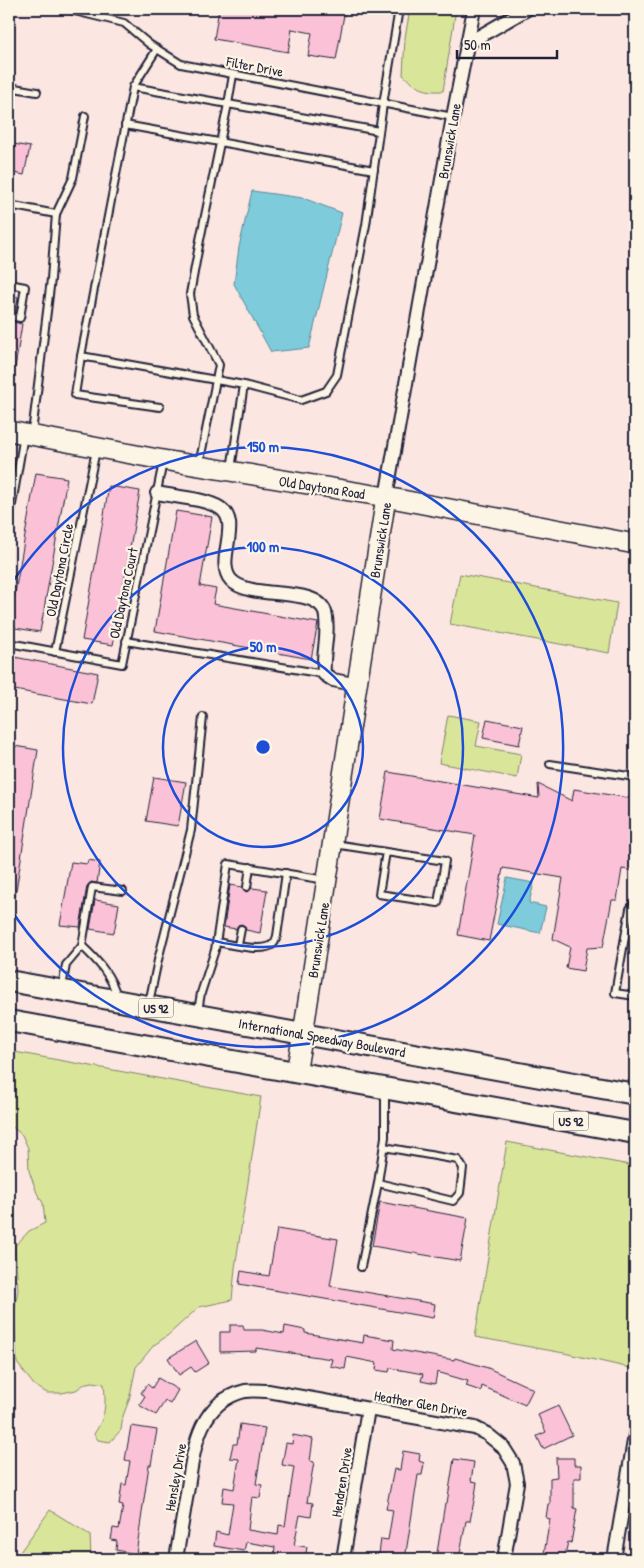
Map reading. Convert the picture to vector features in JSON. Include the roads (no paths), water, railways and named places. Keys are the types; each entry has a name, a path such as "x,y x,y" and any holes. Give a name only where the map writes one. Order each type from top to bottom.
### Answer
{"main road":[{"name":"International Speedway Boulevard","path":"9,981 635,1094"},
{"name":"US 92","path":"9,1021 633,1131"}],"street":[{"name":"Brunswick Lane","path":"296,1072 304,1034 386,497 453,117 474,9"},
{"path":"468,43 527,9"},
{"name":"Old Daytona Road","path":"22,434 230,472 386,497 635,544"},
{"path":"157,493 209,503 222,509 227,516 230,527 225,567 232,581 242,588 303,597 317,601 324,611 324,674 333,680 358,685"},
{"name":"Heather Glen Drive","path":"217,1406 232,1395 247,1391 268,1391 475,1428 487,1434 503,1447 513,1463 517,1483 504,1559"},
{"name":"Hensley Drive","path":"176,1559 194,1446 203,1423 217,1406"},
{"name":"Hendren Drive","path":"344,1559 368,1409"},
{"path":"614,1559 635,1435"}],"lane":[{"name":"Filter Drive","path":"66,9 124,23 157,49 181,64 453,117"},
{"path":"81,356 244,385 301,400 326,391 337,375 366,225 399,9"},
{"path":"157,49 133,87 75,395 160,407"},
{"path":"199,466 219,365 193,315 190,294 233,75"},
{"path":"9,86 37,92"},
{"path":"133,87 379,131"},
{"path":"9,522 22,434 51,279 56,214 73,178 85,116"},
{"path":"125,125 374,170"},
{"path":"9,206 56,214"},
{"path":"9,284 26,287 20,318 9,316"},
{"path":"230,472 244,385"},
{"name":"Old Daytona Circle","path":"55,652 96,448"},
{"name":"Old Daytona Court","path":"55,652 122,664 163,460"},
{"path":"126,641 324,674"},
{"path":"9,644 55,652"},
{"path":"148,1006 191,830 203,717"},
{"path":"550,764 635,777"},
{"path":"333,844 386,852 445,861 438,903 379,894 386,852"},
{"path":"198,1015 201,992 216,942 228,864 327,880"},
{"path":"247,887 250,867"},
{"path":"216,942 267,948 275,943 286,873"},
{"path":"62,991 66,965 82,946 92,887 123,891"},
{"path":"635,902 630,909 614,993 635,996"},
{"path":"238,945 241,930"},
{"path":"82,946 97,959 114,986 117,1001"},
{"path":"361,1267 384,1147 385,1088"},
{"path":"378,1183 453,1200 460,1193 463,1168 458,1160 384,1147"}],"water":[{"path":"252,191 303,198 342,213 309,348 271,352 234,284 239,247"},
{"path":"507,878 534,883 529,903 546,907 540,933 497,924"}]}
